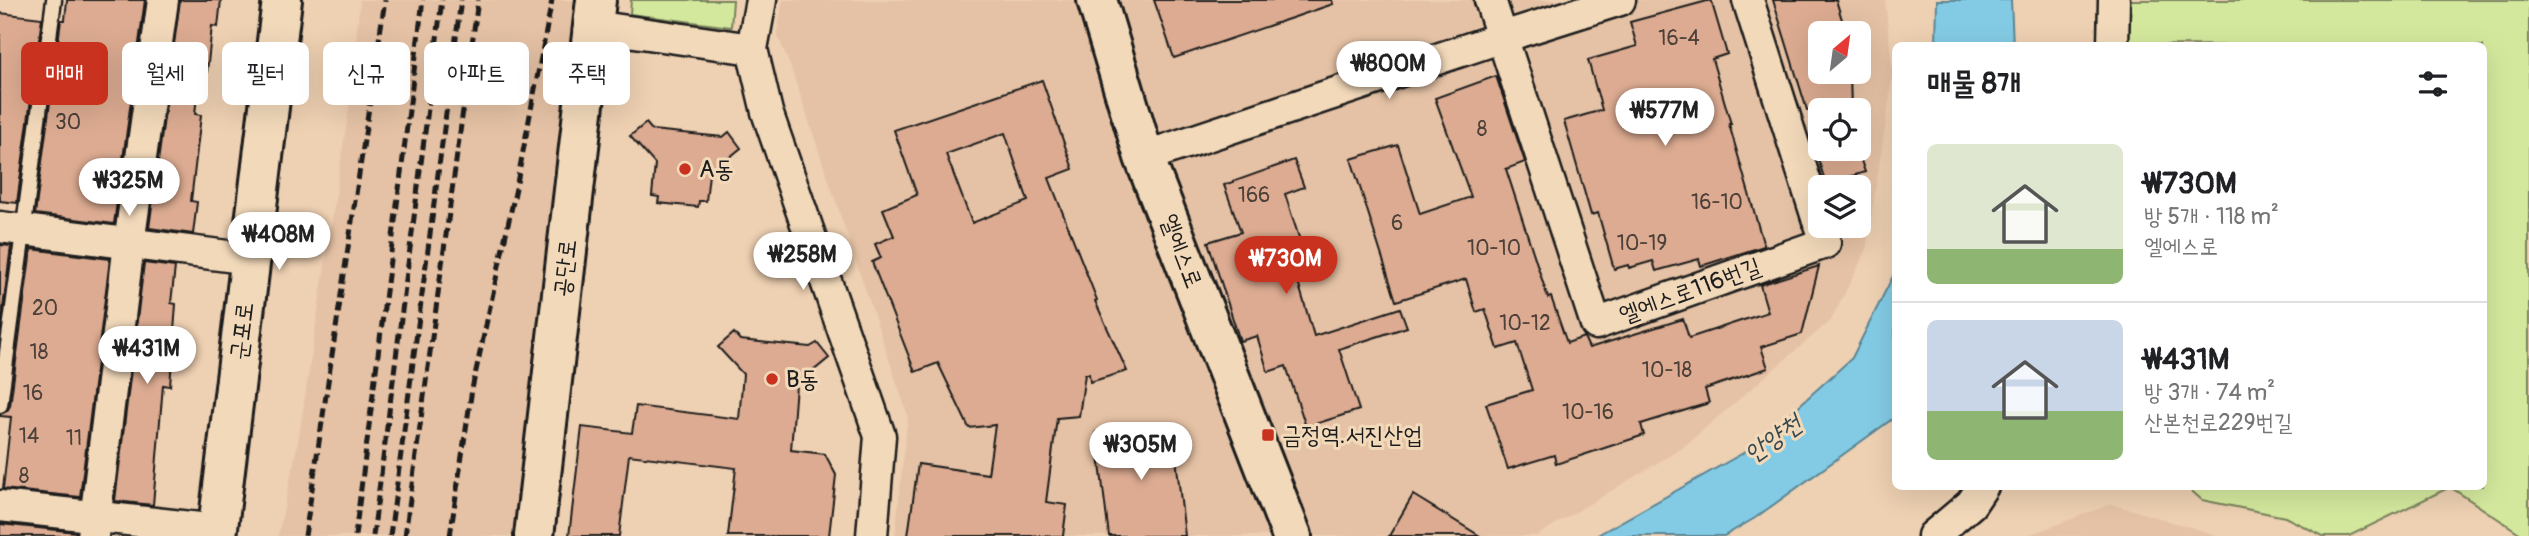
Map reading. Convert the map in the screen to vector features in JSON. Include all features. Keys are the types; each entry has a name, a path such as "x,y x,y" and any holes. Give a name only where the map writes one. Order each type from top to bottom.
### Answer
{"street":[{"path":"94,526 163,0"},
{"name":"군포로","path":"217,533 282,0"},
{"path":"761,0 752,49 767,112 880,436 872,536"},
{"name":"엘에스로","path":"1097,0 1144,157 1293,536"},
{"name":"엘에스로116번길","path":"1490,0 1596,324 1825,243 1748,0"},
{"path":"1144,157 1620,0"},
{"path":"2113,42 2114,0"},
{"path":"594,13 752,49"},
{"name":"공단로","path":"534,536 594,13"},
{"path":"11,229 251,259"},
{"path":"1933,536 1971,504 1980,490"},
{"path":"0,506 94,526 217,533"}],"lane":[{"path":"0,405 11,229 54,0"}],"shaded area":[{"path":"360,0 578,0 574,42 543,42 543,105 567,105 521,536 278,536 298,443 349,105 410,105 410,42 356,42"},
{"path":"783,0 1885,0 1892,82 1871,218 1871,175 1808,175 1808,238 1868,238 1866,251 1831,320 1682,448 1536,536 895,536 908,416 791,68 777,34"},
{"path":"2111,504 2220,536 2026,536"}],"green space":[{"path":"631,0 733,0 731,27 630,14"},
{"path":"2125,0 2529,0 2529,536 2524,536 2455,490 2487,490 2487,42 2127,42"},
{"path":"2190,490 2444,490 2349,536 2323,536 2285,517 2202,500"}],"water":[{"path":"1937,0 2011,0 2013,42 1936,42"},
{"name":"안양천","path":"1892,278 1892,419 1755,518 1724,536 1596,536 1752,448 1852,358"}],"building":[{"path":"67,0 145,0 139,42 122,42 122,105 130,105 114,224 35,214 50,105 108,105 108,42 58,42 61,20 65,20"},
{"path":"180,0 221,0 218,27 212,26 208,63 208,42 174,42"},
{"path":"1154,0 1332,0 1333,4 1174,58"},
{"path":"1711,0 1727,54 1712,59 1764,246 1701,266 1699,259 1656,271 1653,261 1614,269 1598,213 1591,215 1564,121 1602,110 1588,60 1637,46 1630,22"},
{"path":"1773,0 1836,0 1842,21 1808,21 1808,84 1850,84 1851,98 1808,98 1807,110"},
{"path":"0,13 42,18 39,42 21,42 21,105 30,105 17,203 0,201"},
{"path":"1496,76 1525,162 1506,169 1548,298 1551,297 1567,343 1584,337 1589,348 1683,319 1689,338 1768,312 1760,285 1819,266 1802,334 1761,347 1768,368 1705,389 1709,403 1641,424 1644,435 1556,464 1554,455 1508,469 1486,404 1532,390 1517,343 1498,349 1485,309 1476,312 1466,279 1396,301 1351,159 1398,145 1420,214 1471,197 1435,98"},
{"path":"1042,80 1073,169 1049,178 1097,300 1095,301 1127,371 1090,382 1089,374 1085,374 1079,416 1057,418 1046,502 1067,505 1063,536 908,536 918,464 988,474 995,425 969,428 938,363 915,372 872,262 881,258 875,244 894,236 883,209 917,195 894,130","holes":["1005,133 1028,201 972,223 946,154"]},
{"path":"166,105 196,105 195,114 201,115 191,201 197,202 193,234 149,228"},
{"name":"A동","path":"646,123 652,130 723,137 729,132 741,148 709,174 706,201 699,201 698,207 658,203 659,197 652,196 655,164 630,136"},
{"path":"1294,160 1304,187 1285,194 1312,278 1298,282 1314,336 1400,308 1407,327 1339,349 1359,410 1306,427 1286,366 1268,372 1257,336 1240,341 1208,242 1241,232 1224,185"},
{"path":"1819,161 1861,161 1865,172 1855,175 1823,175"},
{"path":"0,245 11,246 0,332"},
{"path":"31,249 110,259 80,497 3,489 11,417 0,414 10,406"},
{"path":"144,263 175,267 171,303 176,304 170,386 163,385 153,505 115,501"},
{"path":"734,333 740,340 810,347 817,343 829,358 796,385 791,450 825,454 836,475 829,536 728,536 736,468 629,455 619,536 569,536 582,427 632,433 636,406 739,419 743,374 718,347"},
{"path":"1172,423 1185,536 1109,536 1096,432"},
{"path":"1413,495 1480,536 1389,536"},
{"path":"0,524 76,532 76,536 0,536"}],"railway":[{"path":"305,536 385,0"},
{"path":"355,536 423,0"},
{"path":"373,536 442,0"},
{"path":"390,536 461,0"},
{"path":"405,536 478,0"},
{"path":"450,536 472,389 516,188 552,0"}],"place":[{"name":"A동","path":"685,169"},
{"name":"B동","path":"772,379"},
{"name":"금정역.서진산업","path":"1268,435"}]}
